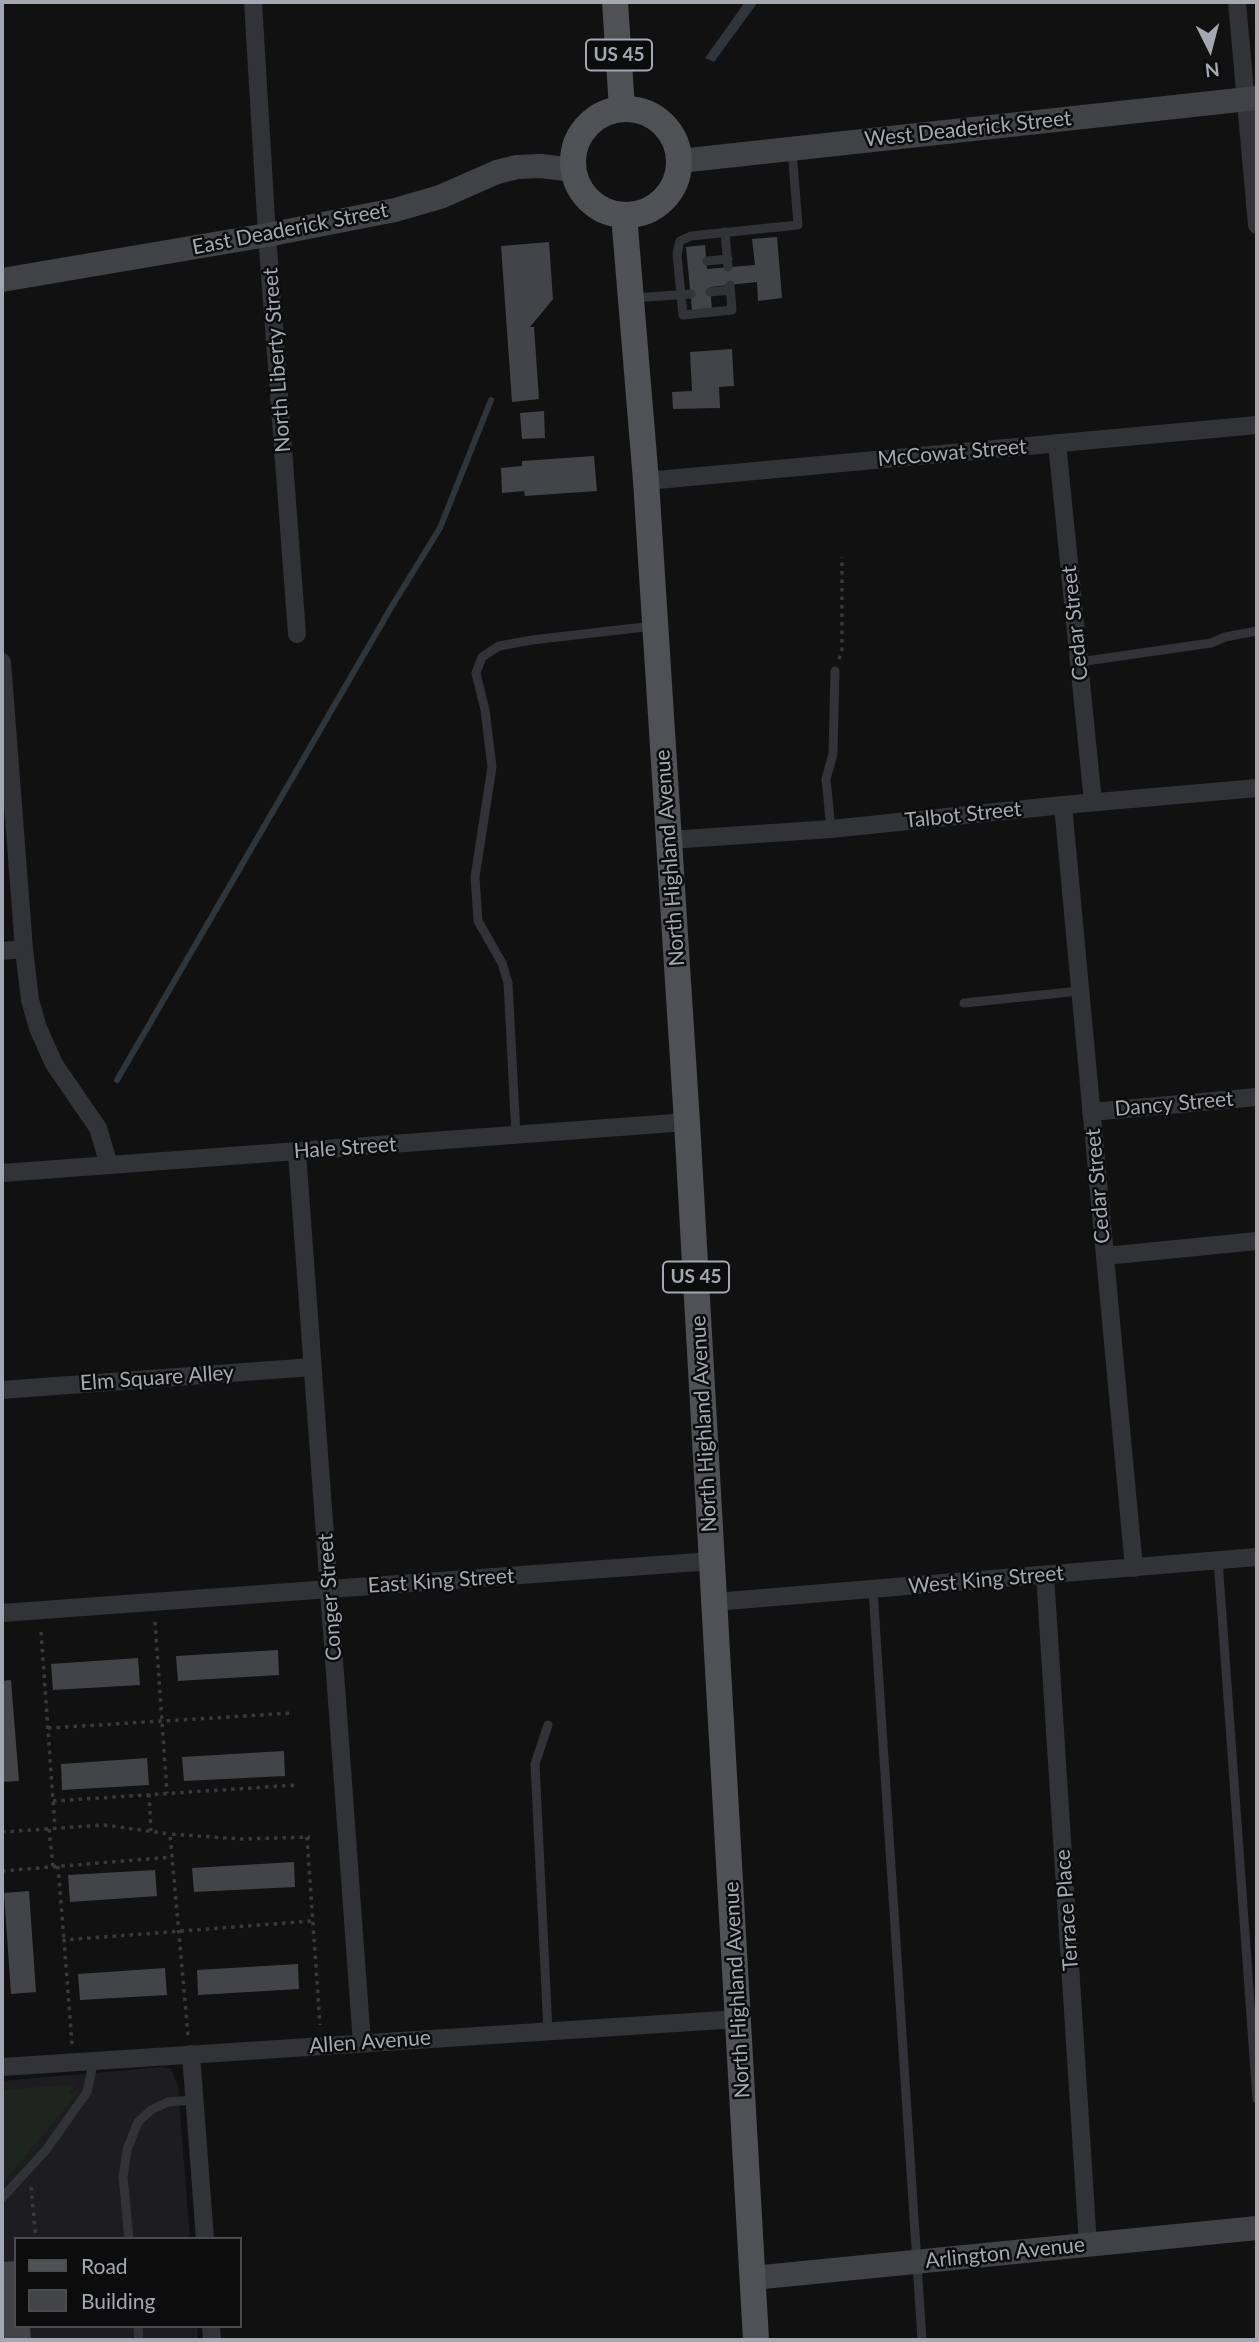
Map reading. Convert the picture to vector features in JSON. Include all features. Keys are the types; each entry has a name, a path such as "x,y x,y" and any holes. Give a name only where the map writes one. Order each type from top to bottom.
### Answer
{"main road":[{"name":"US 45","path":"615,2 622,108"},
{"path":"622,108 640,110 656,117 668,129 677,144 680,161 677,178 669,193 657,205 641,213 624,215 606,211 590,202 578,187 573,170 573,152 579,135 590,122 605,112 622,108"},
{"name":"North Highland Avenue","path":"624,215 646,481 687,1122 756,2340"}],"street":[{"name":"North Liberty Street","path":"253,2 267,235 297,634"},
{"path":"1237,2 1251,98 1257,225"},
{"name":"West Deaderick Street","path":"680,161 1251,98"},
{"name":"East Deaderick Street","path":"2,280 267,235 395,210 440,197 497,172 517,167 541,166 573,170"},
{"name":"McCowat Street","path":"646,481 1257,425"},
{"name":"Cedar Street","path":"1056,443 1093,802"},
{"path":"2,662 30,1000 38,1028 54,1064 98,1128 109,1164"},
{"name":"Talbot Street","path":"669,841 831,829 1257,788"},
{"name":"Cedar Street","path":"1063,805 1134,1568"},
{"path":"2,951 24,949"},
{"name":"Dancy Street","path":"1091,1112 1257,1097"},
{"name":"Hale Street","path":"2,1173 687,1122"},
{"name":"Conger Street","path":"297,1152 362,2043"},
{"path":"1105,1256 1257,1241"},
{"name":"Elm Square Alley","path":"2,1390 312,1367"},
{"name":"West King Street","path":"715,1602 1257,1557"},
{"name":"East King Street","path":"2,1613 712,1561"},
{"name":"Terrace Place","path":"1045,1575 1088,2245"},
{"name":"Allen Avenue","path":"2,2067 738,2019"},
{"path":"191,2054 205,2237"},
{"name":"Arlington Avenue","path":"753,2278 1257,2228"}],"lane":[{"path":"710,292 730,288 732,310 683,315 686,295 683,264 677,254 680,241 691,236 798,225 792,148"},
{"path":"707,261 728,263 725,232"},
{"path":"631,299 686,295"},
{"path":"516,1135 508,984 502,963 478,920 475,877 492,767 485,710 475,673 482,657 499,646 654,626"},
{"path":"1079,662 1211,643 1225,637 1257,632"},
{"path":"831,829 826,779 833,754 835,671"},
{"path":"964,1003 1080,990"},
{"path":"1217,1560 1257,2099"},
{"path":"873,1590 922,2340"},
{"path":"548,1725 535,1764 548,2031"},
{"path":"2,2198 46,2150 87,2092 94,2060"},
{"path":"129,2237 123,2177 127,2150 138,2122 151,2110 168,2102 194,2100"}],"path":[{"path":"835,671 842,650 842,556"},
{"path":"155,1622 167,1793"},
{"path":"41,1632 55,1828"},
{"path":"48,1728 294,1713"},
{"path":"53,1801 297,1785"},
{"path":"149,1794 151,1831"},
{"path":"2,1832 104,1825 170,1834 241,1839 309,1837 320,2025"},
{"path":"49,1829 64,1940 72,2043"},
{"path":"170,1834 188,2035"},
{"path":"2,1871 172,1857"},
{"path":"64,1940 313,1921"},
{"path":"31,2187 36,2237"}],"shaded area":[{"path":"745,2 758,2 714,62 705,58"},
{"path":"162,2067 171,2069 178,2086 190,2237 14,2237 14,2328 197,2328 198,2340 2,2340 2,2081"},
{"path":"75,2084 69,2093 79,2092 2,2184 2,2090"}],"building":[{"path":"777,237 782,298 758,301 757,282 710,287 712,309 692,310 686,247 705,245 707,269 755,265 752,239"},
{"path":"549,242 553,299 530,327 534,327 539,399 512,402 501,246"},
{"path":"732,349 734,386 719,387 720,408 673,409 672,392 692,391 690,352"},
{"path":"544,411 545,438 522,439 520,413"},
{"path":"594,456 597,491 525,496 524,491 502,493 501,468 522,466 522,461"},
{"path":"278,1650 279,1675 178,1681 176,1656"},
{"path":"138,1658 140,1685 53,1690 51,1664"},
{"path":"11,1680 19,1781 2,1782 2,1681"},
{"path":"284,1751 285,1776 184,1781 182,1757"},
{"path":"147,1758 149,1785 62,1790 61,1764"},
{"path":"294,1862 295,1887 194,1892 192,1868"},
{"path":"155,1870 157,1896 70,1902 68,1875"},
{"path":"29,1891 36,1992 11,1994 4,1893"},
{"path":"298,1964 299,1989 198,1995 197,1970"},
{"path":"165,1968 167,1995 80,2000 78,1974"},
{"path":"14,2261 14,2328 30,2328 31,2340 2,2340 2,2262"}],"waterway":[{"path":"117,1080 440,528 491,400"}]}
